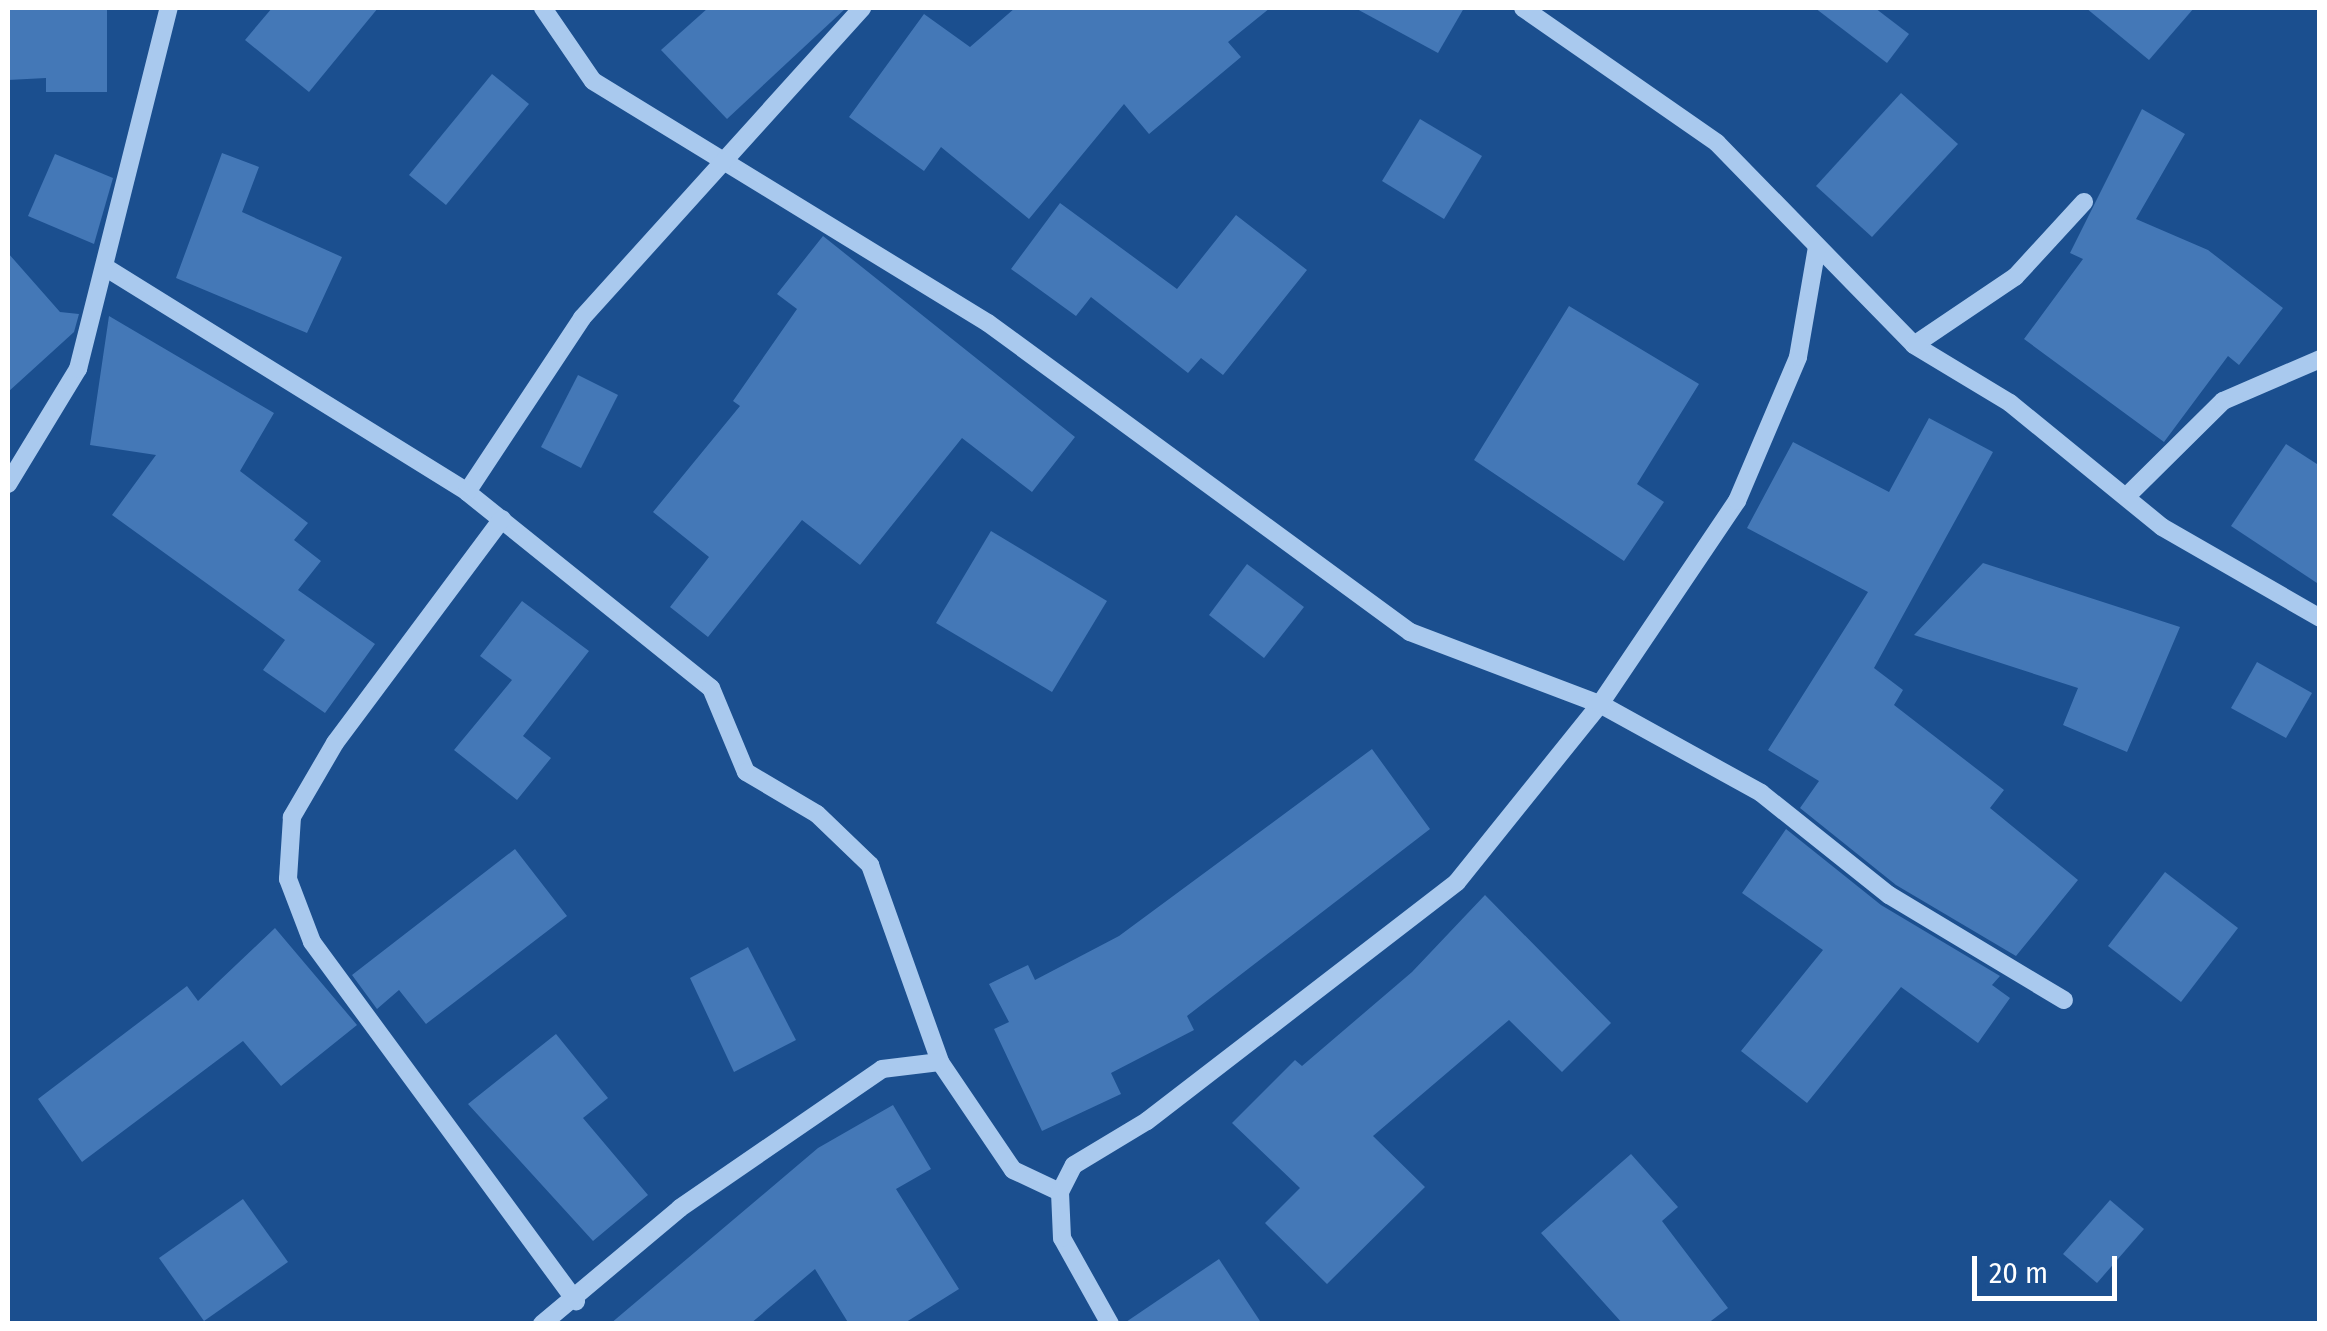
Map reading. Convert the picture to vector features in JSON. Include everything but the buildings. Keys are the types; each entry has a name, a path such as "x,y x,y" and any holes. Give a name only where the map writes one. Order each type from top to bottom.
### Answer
{"street":[{"path":"8,484 78,369 108,270 169,8"},
{"path":"543,8 593,81 988,323 1410,632 1600,704 1761,794 1889,895 2064,1000"},
{"path":"467,492 582,318 862,8"},
{"path":"1524,8 1717,143 1914,345 2010,403 2128,495 2162,528 2320,618"},
{"path":"1914,345 2015,277 2084,202"},
{"path":"1110,1324 1062,1238 1060,1192 1074,1166 1191,1089 1456,882 1600,704 1738,501 1798,357 1816,247"},
{"path":"108,270 467,492 711,688 746,772 817,814 870,866 940,1062 1013,1170 1060,1192"},
{"path":"2128,495 2223,401 2320,359"},
{"path":"502,519 335,743 292,817 288,879 312,942 576,1301"},
{"path":"542,1324 576,1301 680,1208 882,1069 940,1062"}]}
